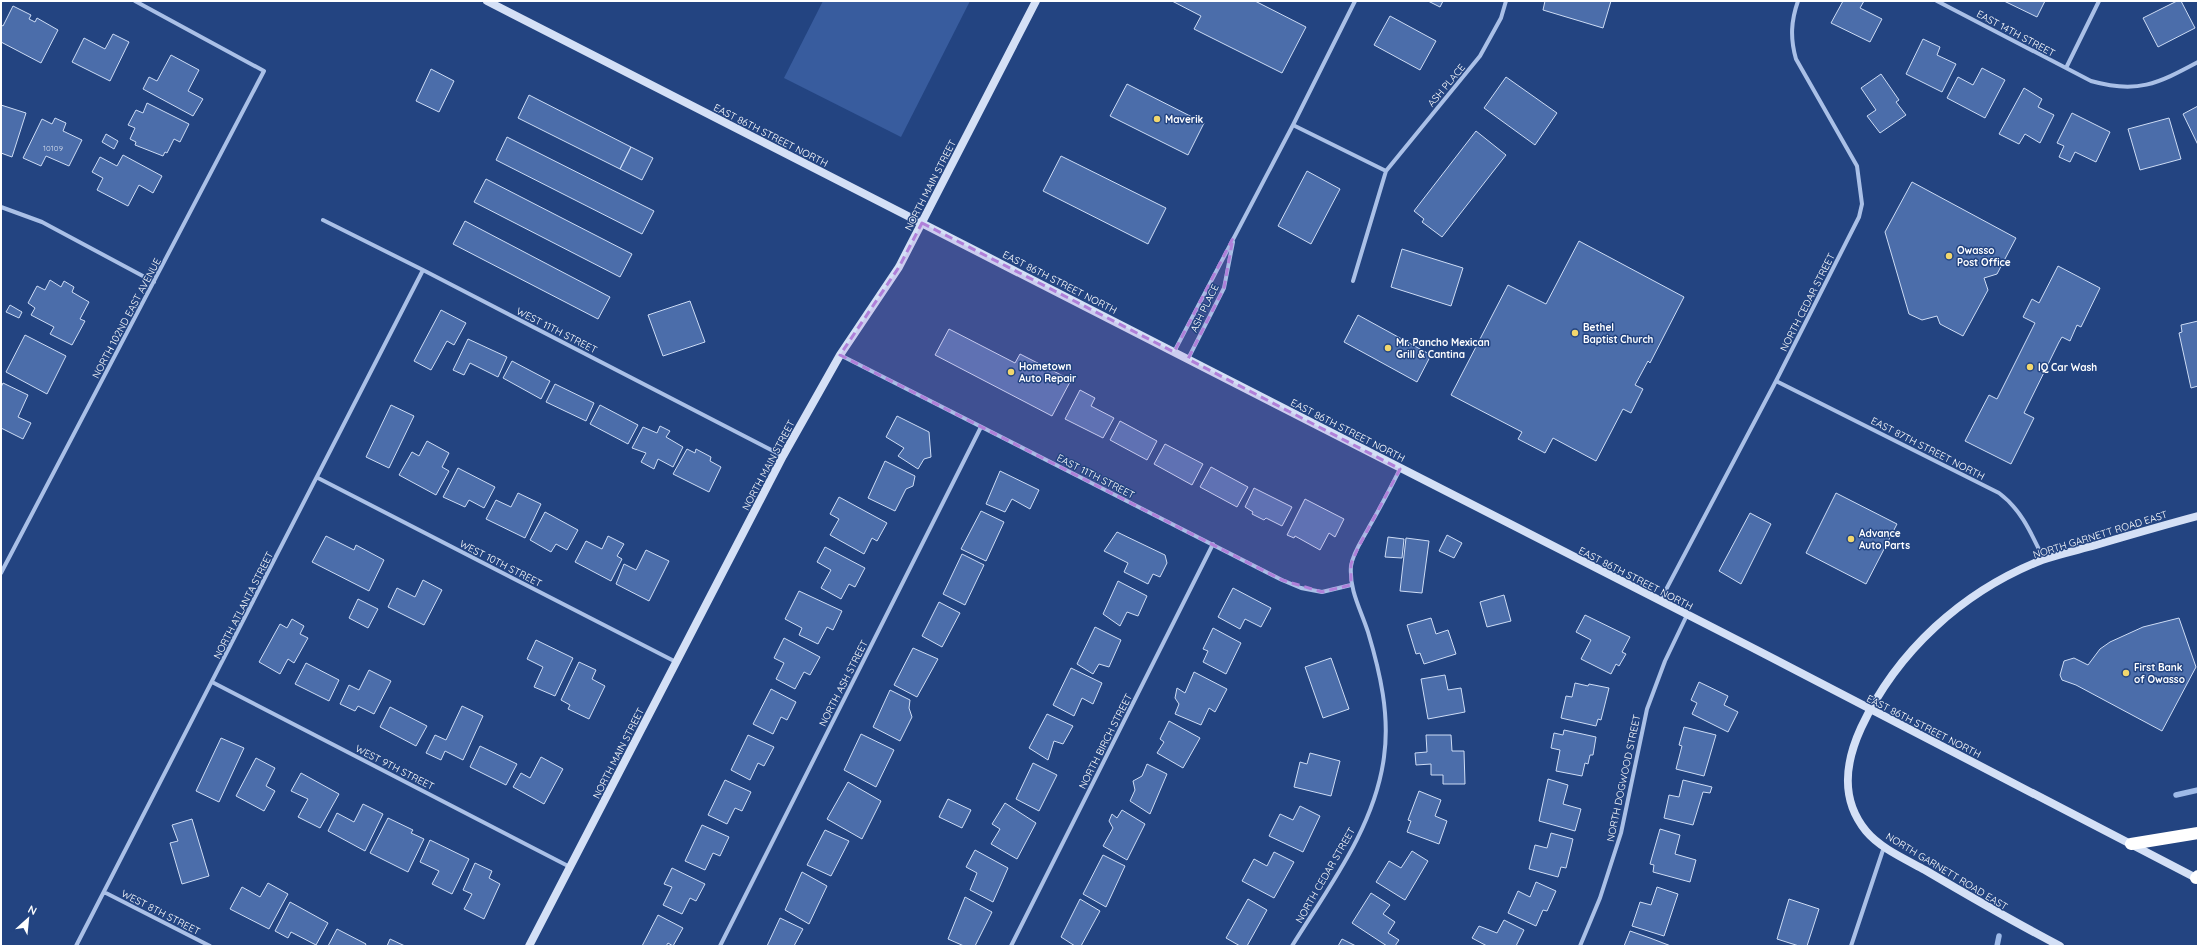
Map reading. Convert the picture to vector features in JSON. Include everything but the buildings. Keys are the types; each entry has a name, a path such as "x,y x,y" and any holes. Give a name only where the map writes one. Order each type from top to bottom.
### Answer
{"highway":[{"path":"2131,844 2198,833"}],"main road":[{"name":"EAST 86TH STREET NORTH","path":"487,1 1660,601 2197,878"},
{"name":"NORTH MAIN STREET","path":"529,946 784,456 840,355 899,267 1036,1"},
{"name":"NORTH GARNETT ROAD EAST","path":"2060,946 2008,919 1884,846 1867,832 1855,816 1849,799 1847,784 1852,750 1870,710 1888,679 1904,658 1941,622 1982,590 2015,572 2044,560 2198,516"}],"street":[{"name":"NORTH 102ND EAST AVENUE","path":"1,573 264,71 135,1"},
{"name":"ASH PLACE","path":"1174,352 1293,125 1354,1"},
{"name":"ASH PLACE","path":"1353,281 1386,171 1480,56 1501,18 1506,1"},
{"name":"NORTH CEDAR STREET","path":"1660,601 1776,381 1859,217 1862,204 1857,166 1853,156 1796,59 1791,42 1792,23 1798,1"},
{"name":"EAST 14TH STREET","path":"1937,1 2091,81 2105,85 2123,88 2140,87 2161,81 2198,62"},
{"path":"2066,68 2099,1"},
{"path":"1293,125 1386,171"},
{"path":"1,207 42,222 154,282"},
{"name":"WEST 11TH STREET","path":"323,220 784,456"},
{"name":"ASH PLACE","path":"1188,359 1224,288 1234,238"},
{"name":"NORTH ATLANTA STREET","path":"76,946 318,478 423,270"},
{"name":"EAST 11TH STREET","path":"840,355 1282,580 1301,588 1322,592 1351,585"},
{"name":"EAST 87TH STREET NORTH","path":"1776,381 1999,493 2015,507 2027,525 2044,560"},
{"name":"NORTH ASH STREET","path":"720,946 981,427"},
{"name":"NORTH CEDAR STREET","path":"1292,946 1352,848 1368,814 1384,757 1386,720 1382,688 1368,633 1351,585 1352,564 1358,548 1400,469"},
{"name":"WEST 10TH STREET","path":"318,478 676,662"},
{"name":"NORTH BIRCH STREET","path":"1011,946 1213,544"},
{"name":"NORTH DOGWOOD STREET","path":"1580,946 1600,898 1621,832 1647,709 1665,661 1687,615"},
{"name":"WEST 9TH STREET","path":"212,682 570,867"},
{"path":"1851,946 1884,846"},
{"name":"WEST 8TH STREET","path":"104,892 210,946"}],"highlighted area":[{"path":"922,223 1174,352 1233,238 1224,288 1188,359 1400,469 1351,564 1351,585 1322,592 1282,580 840,355 899,267"}],"shaded area":[{"path":"823,1 970,1 901,137 784,78"}],"waterway":[{"path":"2176,795 2198,790"},
{"path":"1997,946 1999,936"}],"place":[{"name":"Maverik","path":"1157,119"},
{"name":"Owasso Post Office","path":"1949,256"},
{"name":"Bethel Baptist Church","path":"1575,333"},
{"name":"Mr. Pancho Mexican Grill & Cantina","path":"1388,348"},
{"name":"IQ Car Wash","path":"2030,367"},
{"name":"Hometown Auto Repair","path":"1011,372"},
{"name":"Advance Auto Parts","path":"1851,539"},
{"name":"First Bank of Owasso","path":"2126,673"}]}
